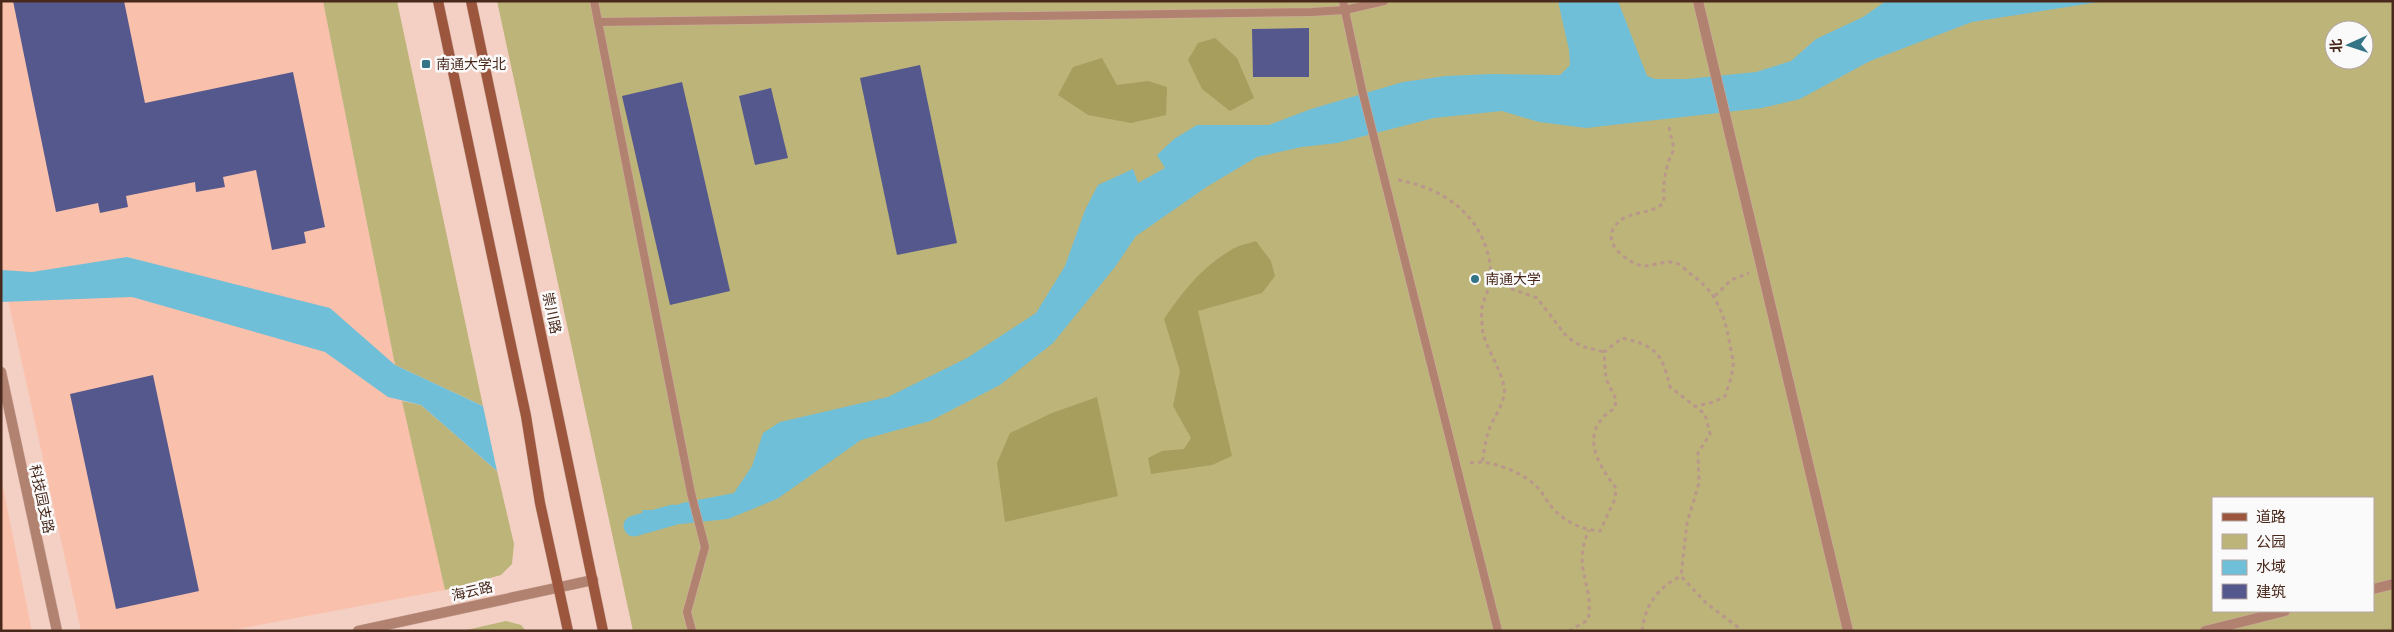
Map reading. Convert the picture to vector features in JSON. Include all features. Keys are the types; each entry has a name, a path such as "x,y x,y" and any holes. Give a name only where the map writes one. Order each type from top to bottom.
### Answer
{"main road":[{"path":"438,1 526,416 540,503 568,631"},
{"name":"崇川路","path":"471,1 562,428 603,631"}],"street":[{"path":"1698,1 1848,631"},
{"name":"科技园支路","path":"1,372 57,631"},
{"name":"海云路","path":"358,631 558,586 593,580"},
{"path":"2374,589 2393,584"},
{"path":"2205,631 2281,612"}],"lane":[{"path":"594,1 691,493 705,547 687,612 692,631"},
{"path":"1342,1 1362,90 1386,177 1498,631"},
{"path":"598,22 1293,13 1345,10 1384,1"}],"path":[{"path":"1668,127 1674,148 1666,164 1663,180 1664,202 1658,209 1625,217 1614,226 1611,239 1617,251 1629,261 1642,266 1658,262 1676,263 1700,280 1715,296 1726,324 1734,366 1725,396 1714,402 1695,406"},
{"path":"1386,177 1419,183 1443,196 1469,215 1484,238 1491,275 1482,309 1482,331 1498,365 1505,389 1488,432 1482,462"},
{"path":"1715,296 1731,280 1762,268"},
{"path":"1491,275 1512,290 1537,298 1568,337 1581,346 1604,352"},
{"path":"1604,352 1622,338 1647,344 1664,362 1670,387 1705,414 1710,434 1698,453 1699,483 1687,523 1681,576 1706,603 1743,631"},
{"path":"1458,466 1482,462 1517,473 1535,484 1551,506 1566,521 1589,530 1600,531 1615,499 1616,488 1603,471 1595,449 1594,430 1602,416 1615,408 1616,399 1606,380 1604,352"},
{"path":"1569,631 1588,620 1591,605 1584,582 1581,556 1582,546 1589,530"},
{"path":"1642,631 1644,616 1655,595 1666,583 1681,576"}],"shaded area":[{"path":"1,1 323,1 395,365 445,590 227,631 81,631 1,268"},
{"path":"1215,38 1237,58 1254,98 1230,111 1202,89 1188,60 1198,43"},
{"path":"1102,58 1117,85 1148,81 1167,87 1166,115 1131,123 1088,115 1058,95 1073,67"},
{"path":"1256,241 1271,261 1275,276 1262,293 1198,311 1232,456 1212,465 1151,474 1148,458 1162,451 1184,449 1191,438 1173,406 1180,371 1164,319 1178,299 1211,264 1234,248"},
{"path":"1097,397 1118,496 1005,522 997,463 1010,433 1052,413"},
{"path":"1,477 32,631 1,631"}],"green space":[{"path":"323,1 397,1 483,406 395,365"},
{"name":"南通大学","path":"497,1 2393,1 2393,631 633,631"},
{"path":"402,401 421,405 497,471 514,544 512,564 501,575 445,590"},
{"path":"506,621 521,625 526,631 462,631"}],"water":[{"path":"1558,1 1618,1 1647,76 1655,79 1687,79 1756,72 1791,61 1816,39 1863,17 1886,1 2105,1 1972,22 1870,61 1800,99 1762,108 1586,128 1539,122 1502,111 1434,118 1337,143 1302,147 1257,157 1208,186 1136,236 1115,267 1053,343 1000,385 930,421 861,440 777,499 728,519 671,525 644,524 642,510 664,510 682,503 734,493 752,466 763,433 780,422 888,397 967,358 1036,313 1065,266 1085,210 1098,185 1133,169 1138,183 1165,168 1157,155 1174,139 1197,125 1269,125 1311,109 1403,82 1446,76 1492,74 1560,75 1570,65 1569,50"},
{"path":"127,257 330,308 395,365 483,406 497,471 421,405 388,397 325,352 132,297 1,302 1,270 32,272"}],"building":[{"path":"13,1 124,1 145,103 293,72 325,227 304,232 306,243 272,250 256,170 223,177 225,187 196,192 195,182 126,196 128,207 100,213 98,203 56,212"},
{"path":"1309,28 1309,77 1253,77 1252,29"},
{"path":"920,65 957,243 897,255 860,78"},
{"path":"682,82 730,291 670,305 622,96"},
{"path":"771,88 788,158 755,165 739,96"},
{"path":"153,375 199,591 116,609 70,394"}],"waterway":[{"path":"634,526 673,515"}],"place":[{"name":"南通大学北","path":"426,64"},
{"name":"南通大学","path":"1475,279"}]}
